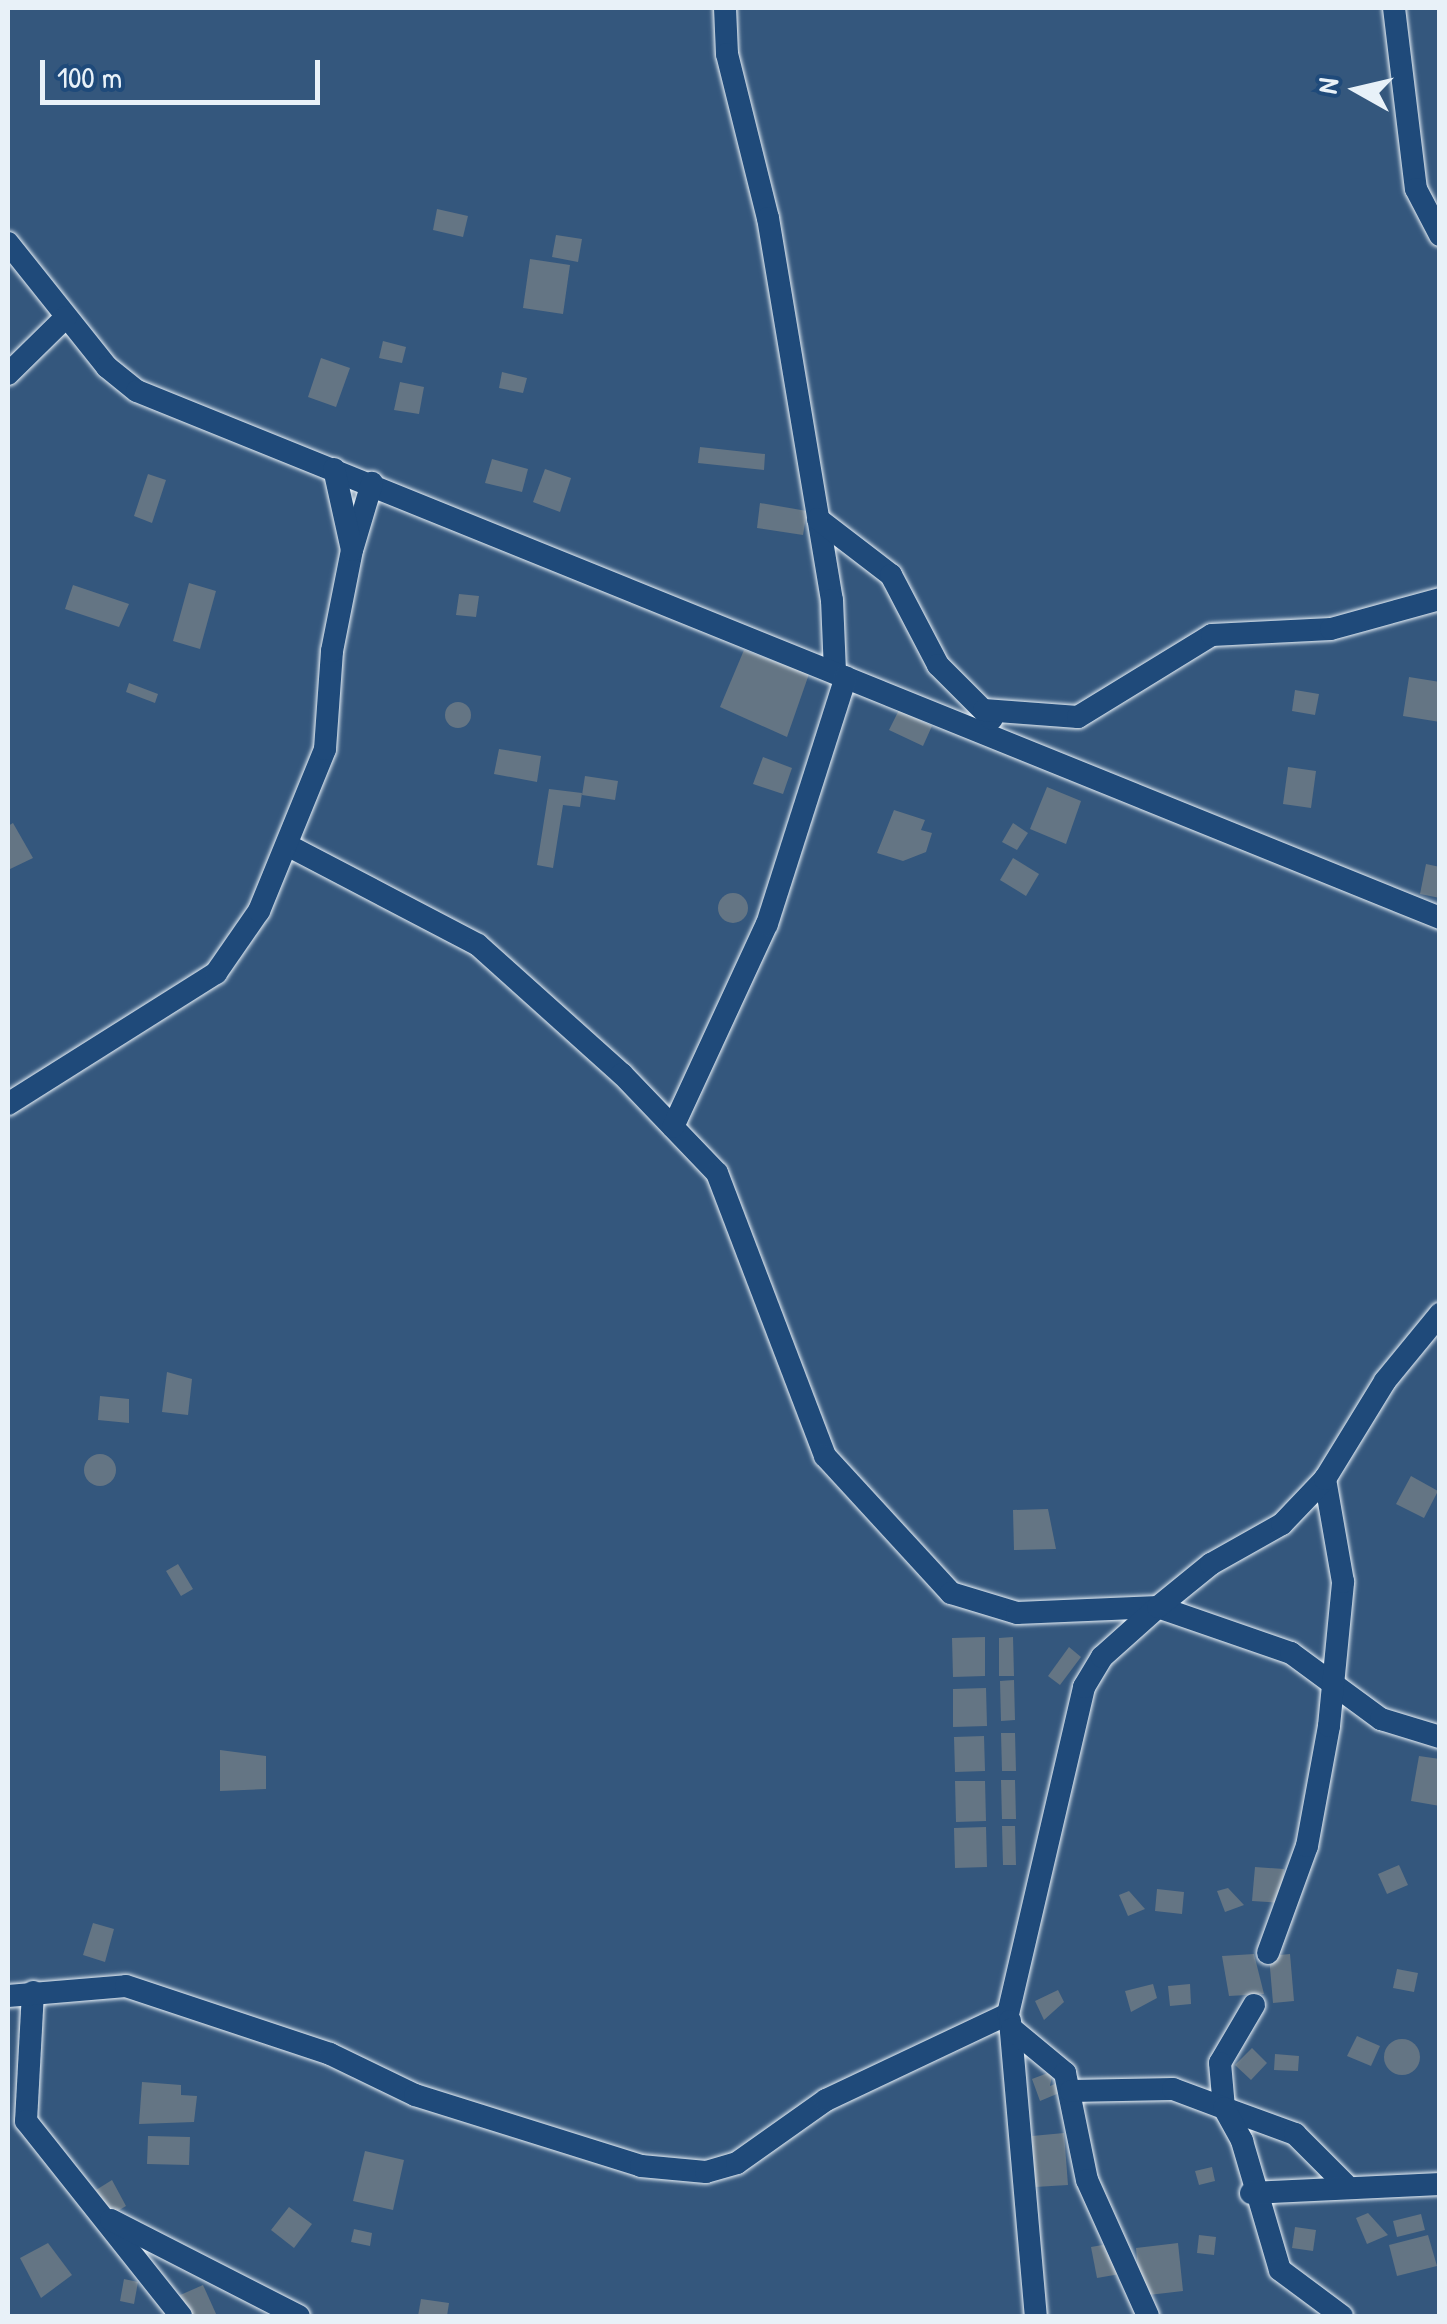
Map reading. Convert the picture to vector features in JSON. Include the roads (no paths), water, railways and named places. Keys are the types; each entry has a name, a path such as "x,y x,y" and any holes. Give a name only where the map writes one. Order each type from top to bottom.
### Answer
{"street":[{"path":"673,1127 746,978 812,800 841,674 768,218 726,54 725,8"},
{"path":"1394,8 1416,190 1440,236"},
{"path":"8,243 66,317 137,391 1007,737 1310,871 1440,918"},
{"path":"8,374 66,317"},
{"path":"334,468 352,550"},
{"path":"8,1104 216,973 240,948 289,846 326,749 332,650 352,550 372,483"},
{"path":"818,519 890,575 938,664 1007,737"},
{"path":"984,710 1078,717 1212,636 1332,629 1440,599"},
{"path":"289,846 478,945 673,1127 734,1202 757,1291 826,1456 931,1577 979,1606 1018,1613 1158,1607 1264,1641 1334,1681 1381,1719 1440,1737"},
{"path":"1036,2316 1010,2021 1030,1943 1068,1729 1102,1658 1211,1564 1282,1524 1326,1479 1385,1381 1440,1314"},
{"path":"1268,1953 1307,1846 1334,1681 1343,1582 1326,1479"},
{"path":"8,1996 126,1986 330,2054 415,2096 676,2173 737,2163 826,2100 1010,2021"},
{"path":"33,1992 26,2120 181,2316"},
{"path":"1254,2005 1220,2063 1224,2108 1242,2141 1251,2194 1280,2270 1342,2316"},
{"path":"1010,2021 1066,2073 1087,2180 1148,2316"},
{"path":"1071,2092 1172,2089 1307,2142 1345,2184"},
{"path":"1251,2194 1345,2184 1440,2184"},
{"path":"99,2214 299,2316"}]}
